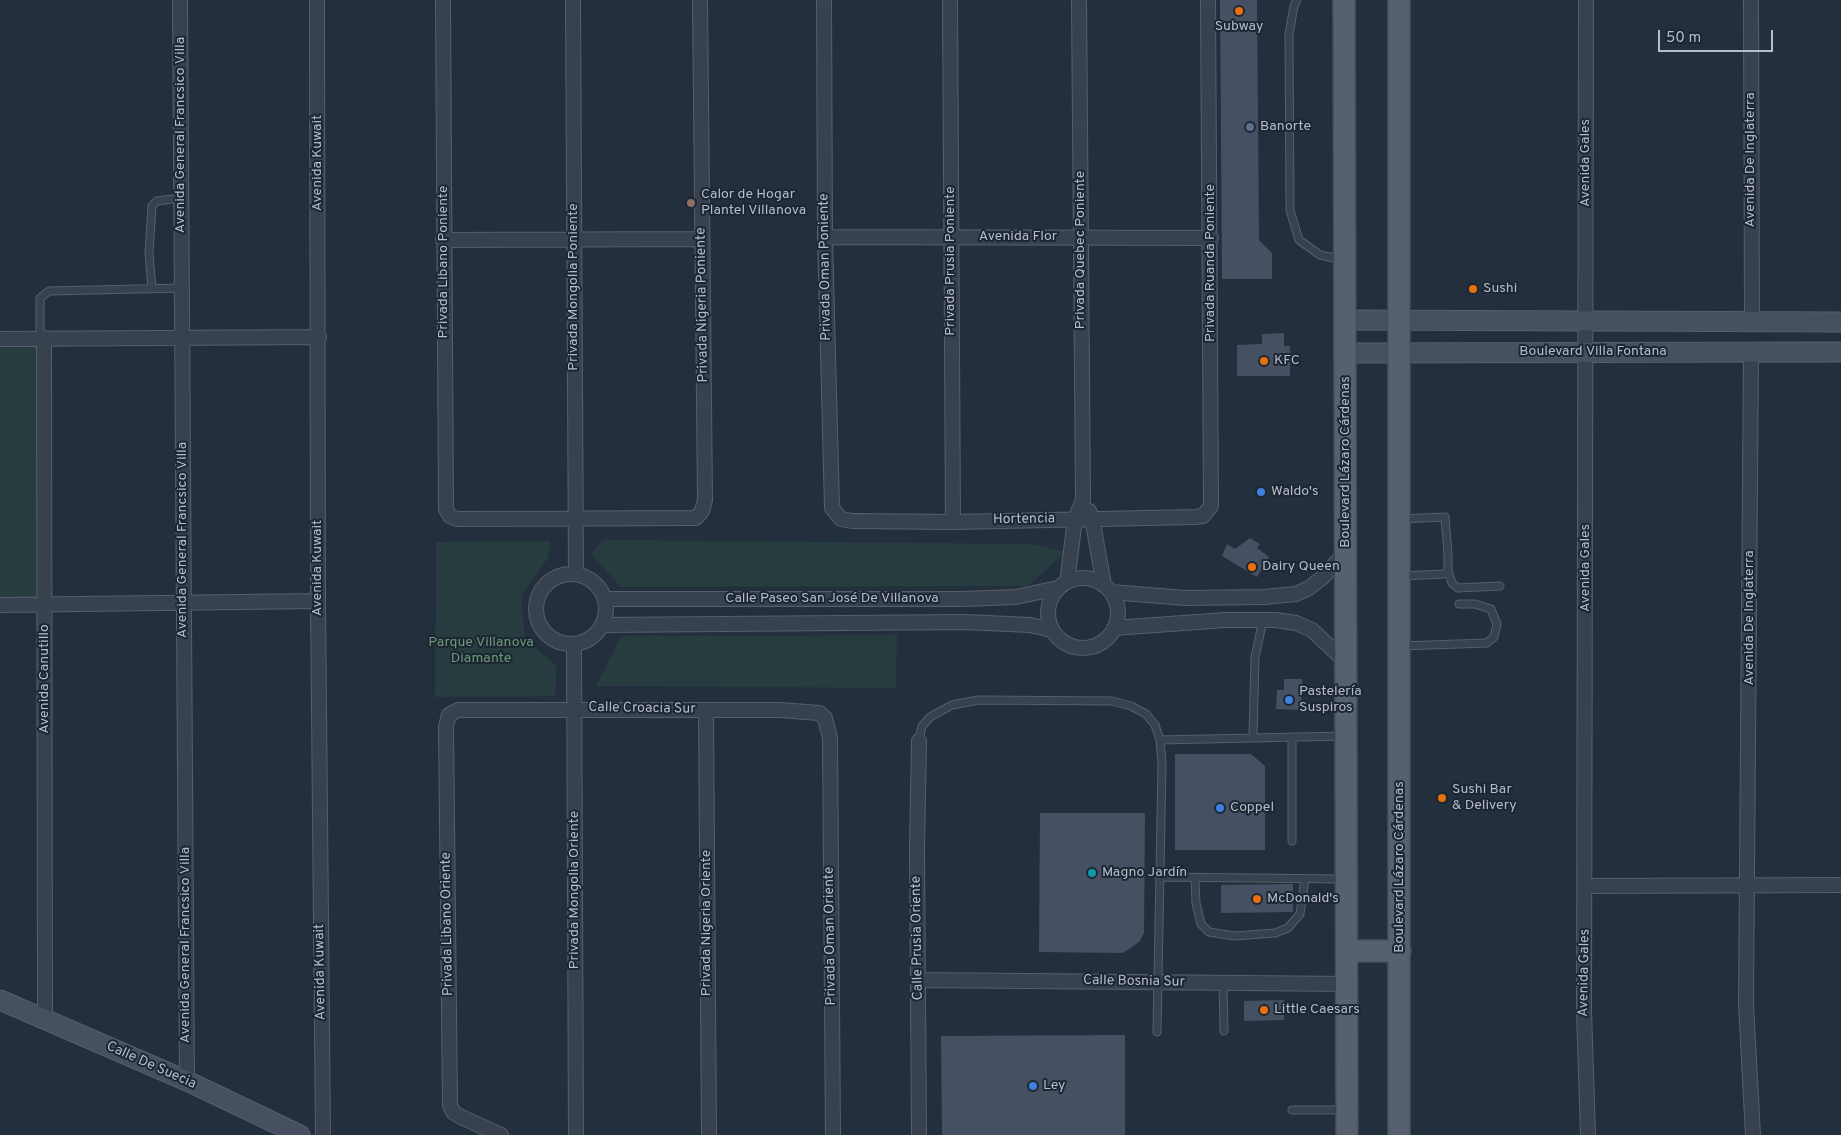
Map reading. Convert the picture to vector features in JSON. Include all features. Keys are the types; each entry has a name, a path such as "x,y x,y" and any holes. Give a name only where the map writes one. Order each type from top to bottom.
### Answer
{"main road":[{"name":"Boulevard Lázaro Cárdenas","path":"1344,0 1348,880 1347,1135"},
{"name":"Boulevard Lázaro Cárdenas","path":"1399,0 1399,1135"},
{"path":"1348,951 1400,951"}],"street":[{"name":"Avenida General Francsico Villa","path":"180,0 187,1081"},
{"name":"Avenida Kuwait","path":"317,0 318,601 323,1135"},
{"name":"Privada Libano Poniente","path":"443,0 446,509 450,516 457,519 575,518"},
{"name":"Privada Mongolia Poniente","path":"573,0 576,574"},
{"name":"Privada Nigeria Poniente","path":"575,518 696,518 702,511 705,500 700,0"},
{"name":"Privada Oman Poniente","path":"824,0 825,237 830,497 835,513 841,519 852,521"},
{"name":"Privada Prusia Poniente","path":"950,0 953,522"},
{"name":"Privada Quebec Poniente","path":"1063,585 1075,519 1083,500 1079,0"},
{"name":"Privada Ruanda Poniente","path":"1195,517 1208,512 1212,499 1208,0"},
{"name":"Avenida Gales","path":"1586,0 1586,886 1584,1011 1588,1135"},
{"name":"Avenida De Inglaterra","path":"1751,0 1752,321"},
{"name":"Avenida Flor","path":"825,237 1211,238"},
{"path":"443,240 702,239"},
{"path":"1345,320 1841,322"},
{"path":"0,339 319,337"},
{"name":"Avenida Canutillo","path":"42,338 46,1019"},
{"name":"Avenida De Inglaterra","path":"1751,351 1746,1004 1752,1135"},
{"name":"Boulevard Villa Fontana","path":"1345,353 1841,352"},
{"name":"Privada Quebec Poniente","path":"1083,500 1092,518 1107,589"},
{"name":"Hortencia","path":"852,521 953,522 1195,517"},
{"path":"1107,589 1117,610 1114,628 1098,644 1084,648 1069,645 1052,630 1048,618 1049,605 1063,585 1083,578 1107,589 1185,598 1264,597 1296,594 1310,588 1322,578 1347,551"},
{"path":"567,574 576,574 594,582 605,599 606,608 602,624 593,636 574,644 563,644 547,636 537,621 536,603 543,587 550,580 567,574"},
{"name":"Calle Paseo San José De Villanova","path":"605,599 847,599 1016,596 1063,585"},
{"path":"847,599 847,622"},
{"path":"0,605 318,601"},
{"path":"1114,628 1157,624 1262,620 1296,623 1312,630 1347,663"},
{"name":"Calle Paseo San José De Villanova","path":"602,624 1010,623 1052,630"},
{"name":"Privada Mongolia Oriente","path":"574,644 576,1135"},
{"name":"Calle Croacia Sur","path":"446,726 449,715 458,710 780,710 819,714 825,718 830,738"},
{"name":"Privada Nigeria Oriente","path":"706,710 709,1135"},
{"name":"Privada Libano Oriente","path":"446,726 450,1105 452,1112 501,1135"},
{"name":"Privada Oman Oriente","path":"830,738 833,1135"},
{"name":"Calle Prusia Oriente","path":"918,741 919,1135"},
{"path":"1586,886 1841,885"},
{"name":"Calle Bosnia Sur","path":"920,980 1348,984"},
{"name":"Calle De Suecia","path":"0,1000 187,1081 300,1135"}],"lane":[{"path":"1297,0 1294,6 1289,34 1290,210 1299,240 1308,249 1320,255 1345,260"},
{"path":"152,289 149,253 152,206 157,201 181,198"},
{"path":"42,338 40,298 49,291 181,288"},
{"path":"1400,519 1444,516 1447,526 1448,571 1452,583 1458,588 1500,586"},
{"path":"1400,576 1444,574 1448,571"},
{"path":"1400,646 1487,643 1494,637 1497,624 1492,609 1475,604 1459,604"},
{"path":"1252,737 1255,657 1262,620"},
{"path":"918,741 922,726 930,716 940,710 952,705 988,700 1112,701 1131,706 1146,714 1155,725 1160,740 1162,763 1157,1032"},
{"path":"1160,740 1347,736"},
{"path":"1292,737 1292,841"},
{"path":"1160,878 1348,880"},
{"path":"1195,878 1196,903 1201,924 1210,932 1235,936 1275,933 1288,928 1300,914 1303,904 1305,880"},
{"path":"1223,983 1224,1031"},
{"path":"1292,1110 1347,1110"}],"green space":[{"path":"42,339 42,603 0,604 0,340"},
{"path":"603,540 1032,544 1066,552 1028,586 621,587 591,554"},
{"name":"Parque Villanova Diamante","path":"550,541 548,558 521,596 525,637 557,667 555,696 435,697 436,542"},
{"path":"897,635 896,688 596,686 621,636"}],"building":[{"path":"1220,0 1257,0 1259,240 1272,253 1272,279 1222,279"},
{"name":"KFC","path":"1284,333 1284,346 1290,346 1290,376 1237,376 1237,345 1262,344 1262,334"},
{"name":"Dairy Queen","path":"1250,538 1260,544 1257,548 1269,557 1257,577 1222,556 1227,544 1235,549"},
{"name":"Pastelería Suspiros","path":"1284,679 1302,679 1301,710 1276,709 1277,690 1284,690"},
{"name":"Coppel","path":"1175,754 1251,754 1265,766 1265,850 1175,850"},
{"name":"Magno Jardín","path":"1040,813 1145,813 1144,933 1140,941 1131,948 1122,953 1039,952"},
{"name":"McDonald's","path":"1293,884 1293,912 1221,913 1221,885"},
{"name":"Little Caesars","path":"1284,1000 1284,1020 1244,1021 1244,1001"},
{"name":"Ley","path":"1125,1035 1125,1135 942,1135 941,1036"}],"place":[{"name":"Subway","path":"1239,11"},
{"name":"Banorte","path":"1250,127"},
{"name":"Calor de Hogar Plantel Villanova","path":"691,203"},
{"name":"Sushi","path":"1473,289"},
{"name":"KFC","path":"1264,361"},
{"name":"Waldo's","path":"1261,492"},
{"name":"Dairy Queen","path":"1252,567"},
{"name":"Pastelería Suspiros","path":"1289,700"},
{"name":"Sushi Bar & Delivery","path":"1442,798"},
{"name":"Coppel","path":"1220,808"},
{"name":"Magno Jardín","path":"1092,873"},
{"name":"McDonald's","path":"1257,899"},
{"name":"Little Caesars","path":"1264,1010"},
{"name":"Ley","path":"1033,1086"}]}
